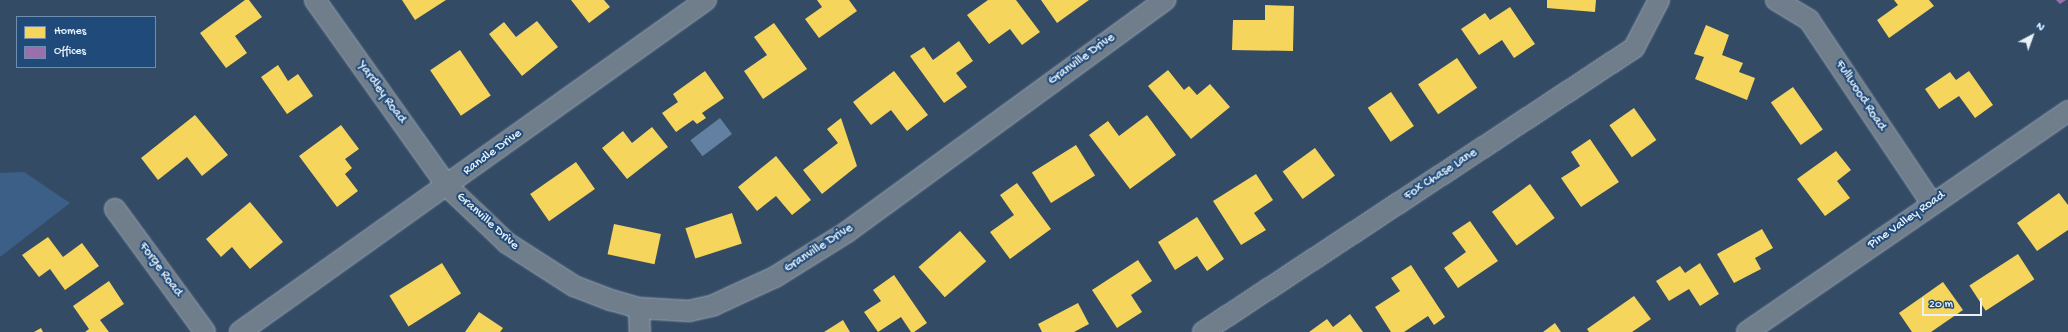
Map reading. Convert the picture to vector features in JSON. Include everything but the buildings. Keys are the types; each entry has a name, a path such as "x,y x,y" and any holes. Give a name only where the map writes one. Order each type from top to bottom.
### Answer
{"street":[{"name":"Yardley Road","path":"315,0 447,186"},
{"name":"Randle Drive","path":"240,332 447,186 684,6 706,0"},
{"name":"Granville Drive","path":"447,186 507,243 574,286 611,300 640,308 689,311 714,305 775,277 846,232 1165,0"},
{"name":"Fox Chase Lane","path":"1203,332 1634,48 1659,0"},
{"name":"Fullwood Road","path":"1776,0 1809,20 1932,204"},
{"name":"Pine Valley Road","path":"1753,330 1932,204 2068,112"},
{"name":"Forge Road","path":"115,209 205,332"},
{"path":"640,308 640,332"}],"shaded area":[{"path":"720,118 732,134 702,156 690,140"},
{"path":"24,172 70,203 0,257 0,173"}]}
